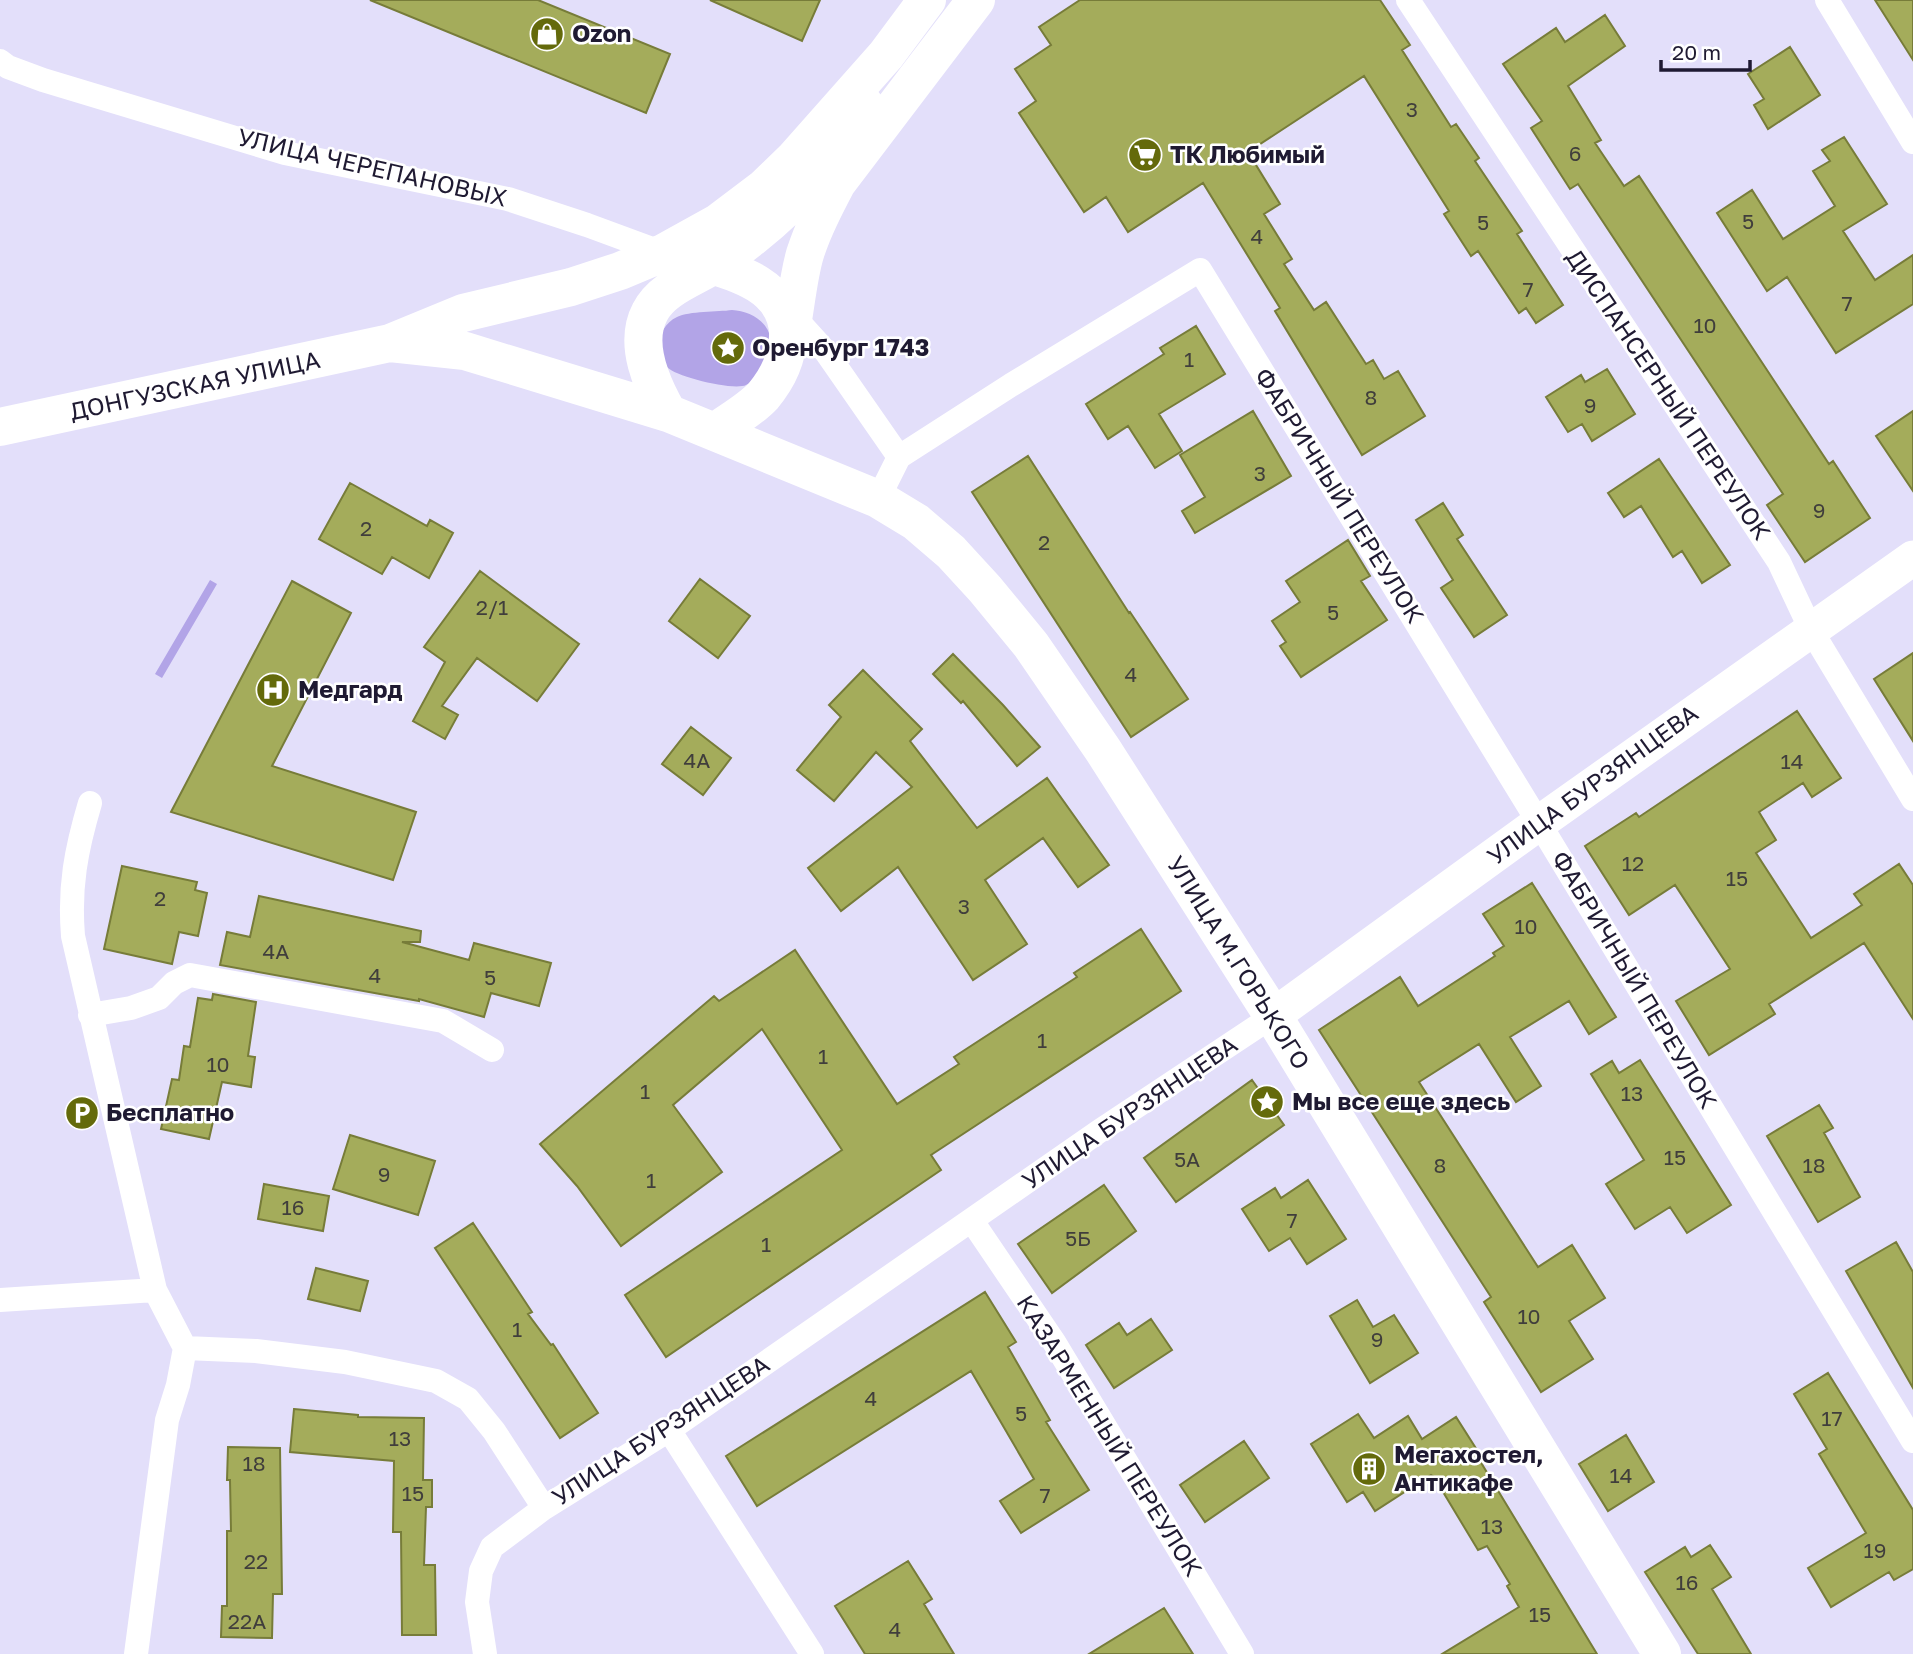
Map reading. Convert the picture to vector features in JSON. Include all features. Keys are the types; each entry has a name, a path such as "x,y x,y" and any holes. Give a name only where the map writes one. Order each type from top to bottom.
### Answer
{"main road":[{"path":"390,343 463,313 571,287 620,271 663,253 719,222 764,188 793,160 886,55 927,0"},
{"path":"390,343 465,351 668,413 715,432 760,398 775,380 784,364 787,321 804,257 837,183 976,0"},
{"path":"668,413 647,367 644,337 648,315 657,299 676,285 718,273 813,180 838,150 863,107 886,55"},
{"path":"663,253 718,273 760,284 787,321"},
{"name":"ДОНГУЗСКАЯ УЛИЦА","path":"0,428 390,343"},
{"name":"УЛИЦА М.ГОРЬКОГО","path":"715,432 878,499 916,522 951,552 1031,645 1103,750 1273,1016 1662,1654"}],"street":[{"name":"ДИСПАНСЕРНЫЙ ПЕРЕУЛОК","path":"1408,0 1779,562 1811,630 1913,799"},
{"path":"1827,0 1913,142"},
{"name":"УЛИЦА ЧЕРЕПАНОВЫХ","path":"3,68 285,153 508,199 663,253"},
{"name":"ФАБРИЧНЫЙ ПЕРЕУЛОК","path":"899,457 1200,270 1539,822 1913,1441"},
{"path":"787,321 825,352 899,457 878,499"},
{"name":"УЛИЦА БУРЗЯНЦЕВА","path":"485,1654 477,1602 481,1571 492,1547 544,1508 669,1430 1101,1130 1273,1016 1539,822 1913,558"},
{"path":"90,803 79,841 70,901 73,936 155,1290 185,1348 178,1385 167,1420 136,1654"},
{"path":"90,1015 131,1008 159,998 174,983 190,975 443,1021 492,1050"},
{"name":"КАЗАРМЕННЫЙ ПЕРЕУЛОК","path":"972,1221 1054,1342 1242,1654"},
{"path":"0,1300 155,1290"},
{"path":"185,1348 256,1351 345,1362 436,1381 468,1399 494,1431 544,1508"},
{"path":"669,1430 812,1654"}],"shaded area":[{"path":"732,310 745,312 756,318 766,327 771,339 769,362 752,381 740,386 718,385 681,375 667,367 659,347 665,326 677,317 689,314"},
{"path":"210,580 217,584 162,678 155,674"}],"building":[{"path":"370,0 538,0 670,54 646,113"},
{"path":"710,0 820,0 802,41"},
{"name":"ТК Любимый","path":"1080,0 1380,0 1410,45 1402,50 1451,127 1456,124 1479,158 1475,161 1522,231 1517,234 1563,305 1536,323 1526,308 1519,313 1478,251 1471,256 1444,214 1449,211 1364,76 1248,152 1280,204 1264,214 1292,259 1284,264 1314,310 1326,302 1366,364 1373,360 1384,379 1398,371 1425,416 1362,455 1275,311 1280,308 1203,183 1128,232 1106,197 1084,212 1019,113 1036,101 1015,69 1051,45 1039,27"},
{"path":"1875,0 1913,0 1913,60"},
{"path":"1605,15 1625,46 1568,86 1601,140 1595,143 1624,186 1639,176 1829,464 1833,461 1870,518 1805,562 1767,505 1783,494 1578,184 1570,189 1531,128 1542,121 1503,64 1556,28 1565,42"},
{"path":"1790,47 1820,95 1768,129 1754,105 1764,99 1748,74"},
{"path":"1844,137 1887,204 1843,231 1875,280 1913,255 1913,304 1836,353 1787,277 1767,291 1717,213 1752,190 1783,239 1835,206 1813,171 1830,161 1822,150"},
{"path":"1196,326 1225,374 1159,414 1182,451 1155,468 1128,426 1108,439 1086,404 1164,354 1160,348"},
{"path":"1607,369 1635,414 1592,441 1582,424 1568,432 1546,397 1581,375 1585,382"},
{"path":"1253,411 1291,476 1195,533 1182,511 1205,497 1180,455"},
{"path":"1913,411 1913,491 1876,436"},
{"path":"1028,456 1188,699 1131,737 972,492"},
{"path":"1659,459 1730,565 1702,583 1682,551 1673,557 1641,506 1624,517 1608,493"},
{"path":"350,483 427,526 430,520 453,533 429,578 392,557 382,574 319,539"},
{"path":"1443,503 1463,535 1457,539 1507,615 1474,637 1441,588 1453,580 1416,520"},
{"path":"1348,540 1370,576 1361,581 1387,620 1301,677 1280,646 1286,642 1272,621 1300,602 1286,581"},
{"path":"480,571 579,644 537,701 477,658 442,706 458,715 445,739 413,721 445,662 424,647"},
{"path":"700,579 750,616 718,658 669,621"},
{"name":"Медгард","path":"292,581 351,613 272,766 416,812 393,880 171,812"},
{"path":"1913,653 1913,741 1874,679"},
{"path":"953,654 1040,747 1017,766 963,701 961,703 933,674"},
{"path":"863,670 922,729 910,741 977,828 1047,778 1109,865 1078,887 1043,838 985,880 1027,944 973,980 898,867 841,911 808,868 912,787 876,752 834,801 797,770 841,717 829,705"},
{"path":"1797,711 1841,778 1812,797 1803,783 1759,812 1776,840 1756,853 1811,938 1862,905 1854,894 1899,864 1913,885 1913,1019 1864,943 1769,1004 1775,1014 1709,1055 1676,1001 1730,969 1675,885 1629,915 1585,846 1636,813 1639,817"},
{"path":"691,727 731,758 703,795 662,764"},
{"path":"122,866 197,882 195,890 207,893 198,936 179,932 172,964 104,949"},
{"path":"1532,883 1616,1017 1589,1034 1569,1001 1510,1037 1541,1086 1516,1102 1479,1044 1419,1082 1538,1267 1572,1245 1605,1298 1569,1321 1593,1359 1541,1392 1484,1302 1491,1297 1319,1030 1400,977 1418,1006 1495,956 1493,953 1504,946 1483,914"},
{"path":"259,896 421,931 420,942 402,942 469,960 474,943 551,963 539,1006 491,993 484,1017 419,999 220,965 227,932 250,937"},
{"path":"1141,929 1181,991 931,1155 941,1170 666,1357 625,1295 842,1150 762,1029 673,1105 722,1172 621,1246 577,1186 540,1144 714,996 719,1001 795,950 897,1104 959,1064 954,1057 1077,977 1074,973"},
{"path":"213,994 256,1002 248,1056 255,1057 251,1087 222,1082 209,1139 161,1129 172,1079 179,1080 184,1046 190,1047 198,998 212,1000"},
{"path":"1640,1060 1731,1205 1687,1233 1670,1207 1635,1229 1606,1184 1644,1160 1591,1074 1612,1061 1619,1073"},
{"path":"1252,1080 1284,1125 1176,1202 1144,1158"},
{"path":"1819,1105 1833,1128 1824,1133 1860,1197 1818,1222 1767,1136"},
{"path":"350,1135 435,1161 418,1215 333,1189"},
{"path":"1308,1180 1346,1239 1307,1264 1290,1238 1269,1251 1242,1209 1275,1188 1281,1198"},
{"path":"264,1184 329,1196 323,1231 258,1219"},
{"path":"1104,1185 1136,1231 1052,1293 1018,1244"},
{"path":"473,1223 532,1312 528,1314 551,1345 553,1344 598,1413 560,1438 435,1248"},
{"path":"1896,1242 1913,1272 1913,1388 1846,1271"},
{"path":"316,1268 368,1281 360,1311 308,1299"},
{"path":"985,1292 1016,1342 1008,1347 1050,1420 1046,1422 1089,1490 1021,1533 1000,1501 1034,1479 971,1371 757,1506 726,1456"},
{"path":"1357,1300 1373,1327 1394,1315 1418,1353 1370,1383 1330,1316"},
{"path":"1151,1319 1172,1350 1114,1388 1086,1345 1119,1323 1127,1335"},
{"path":"1828,1373 1913,1510 1913,1569 1894,1580 1889,1572 1831,1607 1808,1568 1866,1533 1819,1454 1827,1449 1794,1394"},
{"path":"294,1409 358,1417 424,1418 423,1480 432,1480 432,1507 426,1507 424,1565 435,1565 436,1635 402,1635 401,1532 393,1532 394,1461 290,1452"},
{"path":"1358,1414 1374,1438 1408,1416 1422,1439 1456,1417 1597,1654 1442,1654 1519,1607 1507,1586 1510,1584 1487,1546 1478,1550 1431,1475 1375,1511 1363,1492 1347,1502 1311,1444"},
{"path":"1626,1435 1654,1482 1608,1511 1579,1464"},
{"path":"1244,1441 1269,1478 1205,1522 1180,1485"},
{"path":"228,1447 280,1448 282,1594 273,1594 272,1638 221,1637 222,1606 227,1606 227,1531 231,1531 230,1480 227,1480"},
{"path":"1710,1545 1731,1577 1712,1589 1751,1654 1698,1654 1645,1572 1685,1547 1691,1557"},
{"path":"908,1561 932,1599 924,1604 954,1654 865,1654 835,1606"},
{"path":"1164,1608 1193,1654 1089,1654"}],"place":[{"name":"Ozon","path":"547,34"},
{"name":"ТК Любимый","path":"1145,155"},
{"name":"Оренбург 1743","path":"728,348"},
{"name":"Медгард","path":"273,690"},
{"name":"Мы все еще здесь","path":"1267,1102"},
{"name":"Бесплатно","path":"82,1113"},
{"name":"Мегахостел, Антикафе","path":"1369,1469"}]}
